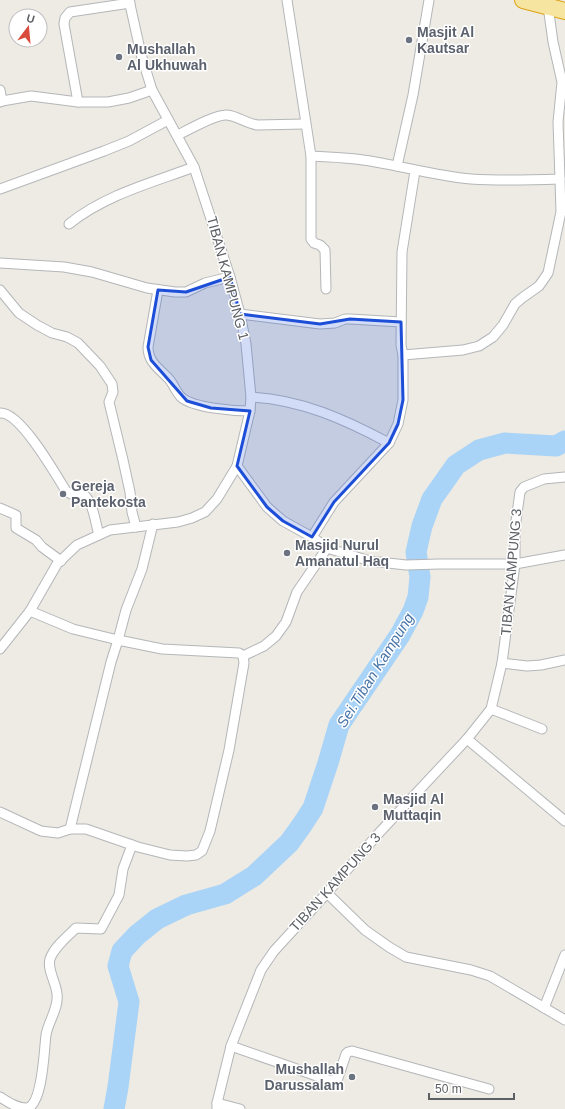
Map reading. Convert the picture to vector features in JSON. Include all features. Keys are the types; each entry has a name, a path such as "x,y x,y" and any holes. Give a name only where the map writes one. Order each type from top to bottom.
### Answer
{"highway":[{"path":"523,0 564,11"}],"street":[{"path":"287,0 311,156 311,239 314,243 320,245 325,250 326,289"},
{"path":"397,166 413,95 429,0"},
{"path":"78,102 64,24 65,18 70,12 130,2"},
{"name":"TIBAN KAMPUNG 1","path":"0,649 30,611 57,564 77,545 110,530 185,520 205,512 217,499 237,466 250,411 251,397 246,344 230,277 194,167 178,135 152,90 141,54 130,2"},
{"path":"403,355 463,350 479,346 493,337 503,326 515,304 539,286 544,280 550,265 561,212 558,122 562,82 553,42 548,6"},
{"path":"0,90 1,101 31,96 78,102 108,102 129,98 152,90"},
{"path":"178,135 204,122 227,115 249,124 305,124"},
{"path":"0,189 129,141 168,120"},
{"path":"311,156 361,159 415,171 471,179 560,179"},
{"path":"69,224 93,208 121,193 194,167"},
{"path":"312,537 334,502 389,443 398,424 403,400 403,355 401,345 402,252 415,171"},
{"path":"0,263 64,267 92,272 158,290 175,292 186,292 204,284 230,277"},
{"path":"0,290 19,313 52,333 67,337 78,343 100,366 112,384 113,392 108,402 123,460 136,527"},
{"path":"158,290 148,347 148,353 151,360 170,379 181,397 187,401 211,408 250,411"},
{"path":"240,314 320,324 335,323 345,319 401,322"},
{"path":"251,397 270,398 293,402 356,425 389,443"},
{"path":"0,413 8,414 24,429 39,447 66,491 71,494 79,492 87,496 90,501 99,535"},
{"path":"237,466 267,508 283,521 312,537 327,548 370,561 406,565 515,564 565,555"},
{"name":"TIBAN KAMPUNG 3","path":"217,1106 231,1046 261,970 274,951 378,834 467,739 491,709 502,663 515,564 515,528 520,492 524,487 544,479 565,477"},
{"path":"0,508 16,515 16,528 36,540 42,547 61,561"},
{"path":"70,829 110,662 126,610 142,569 153,524"},
{"path":"243,656 264,646 276,636 286,622 297,592 327,548"},
{"path":"30,611 73,629 118,640 162,649 239,653 243,656"},
{"path":"0,812 41,832 58,833 70,829 86,829 132,845 170,855 196,855 202,851 210,831 229,750 244,663 243,656"},
{"path":"502,663 527,666 565,660"},
{"path":"491,709 542,729"},
{"path":"467,739 565,821"},
{"path":"0,1097 19,1108 27,1108 33,1105 43,1070 46,1034 56,1003 57,995 49,965 50,957 76,928 101,929 119,894 124,868 132,845"},
{"path":"327,893 365,930 406,957 471,970 490,976 565,1020"},
{"path":"544,1008 565,955"},
{"path":"231,1046 331,1081 338,1078 346,1054 352,1051 489,1089"},
{"path":"217,1106 240,1109"}],"highlighted area":[{"path":"230,277 240,314 320,324 350,319 401,322 403,400 398,424 389,443 334,502 312,537 283,521 267,507 237,466 250,411 211,408 187,401 151,360 148,347 158,290 186,292"}],"waterway":[{"name":"Sei.Tiban Kampung","path":"114,1109 129,1002 118,966 122,951 137,935 157,919 186,905 225,894 254,876 289,843 302,825 313,808 339,725 400,635 413,611 418,597 420,577 416,552 422,526 432,499 456,465 479,450 505,443 556,446 565,441"}],"place":[{"name":"Masjit Al Kautsar","path":"409,40"},
{"name":"Mushallah Al Ukhuwah","path":"119,57"},
{"name":"Gereja Pantekosta","path":"63,494"},
{"name":"Masjid Nurul Amanatul Haq","path":"287,553"},
{"name":"Masjid Al Muttaqin","path":"375,807"},
{"name":"Mushallah Darussalam","path":"352,1077"}]}
